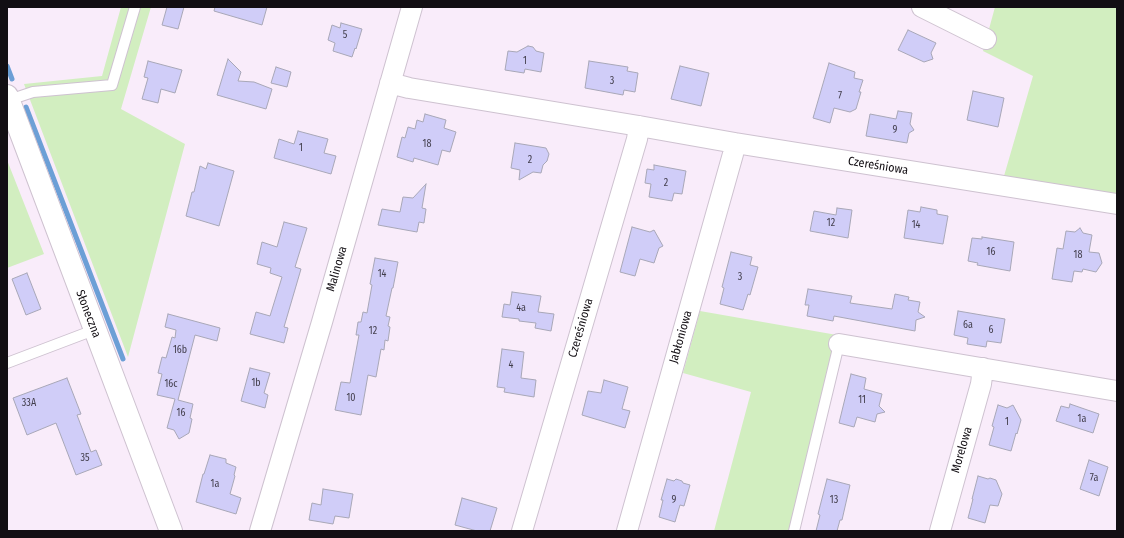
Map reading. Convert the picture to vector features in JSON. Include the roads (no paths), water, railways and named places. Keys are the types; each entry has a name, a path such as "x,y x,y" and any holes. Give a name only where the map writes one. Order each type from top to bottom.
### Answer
{"street":[{"name":"Malinowa","path":"260,531 322,322 412,7"},
{"path":"922,7 986,38"},
{"name":"Czereśniowa","path":"390,83 409,88 735,143 1117,204"},
{"name":"Słoneczna","path":"8,99 170,531"},
{"name":"Czereśniowa","path":"522,531 637,139 639,126"},
{"name":"Jabłoniowa","path":"627,531 735,143"},
{"path":"838,344 1117,391"},
{"name":"Morelowa","path":"940,531 981,384 983,368"}],"lane":[{"path":"8,99 33,92 112,85 135,7"},
{"path":"7,363 94,330"},
{"path":"794,531 838,344"}],"waterway":[{"path":"7,66 12,79"},
{"path":"26,107 123,359"}]}
